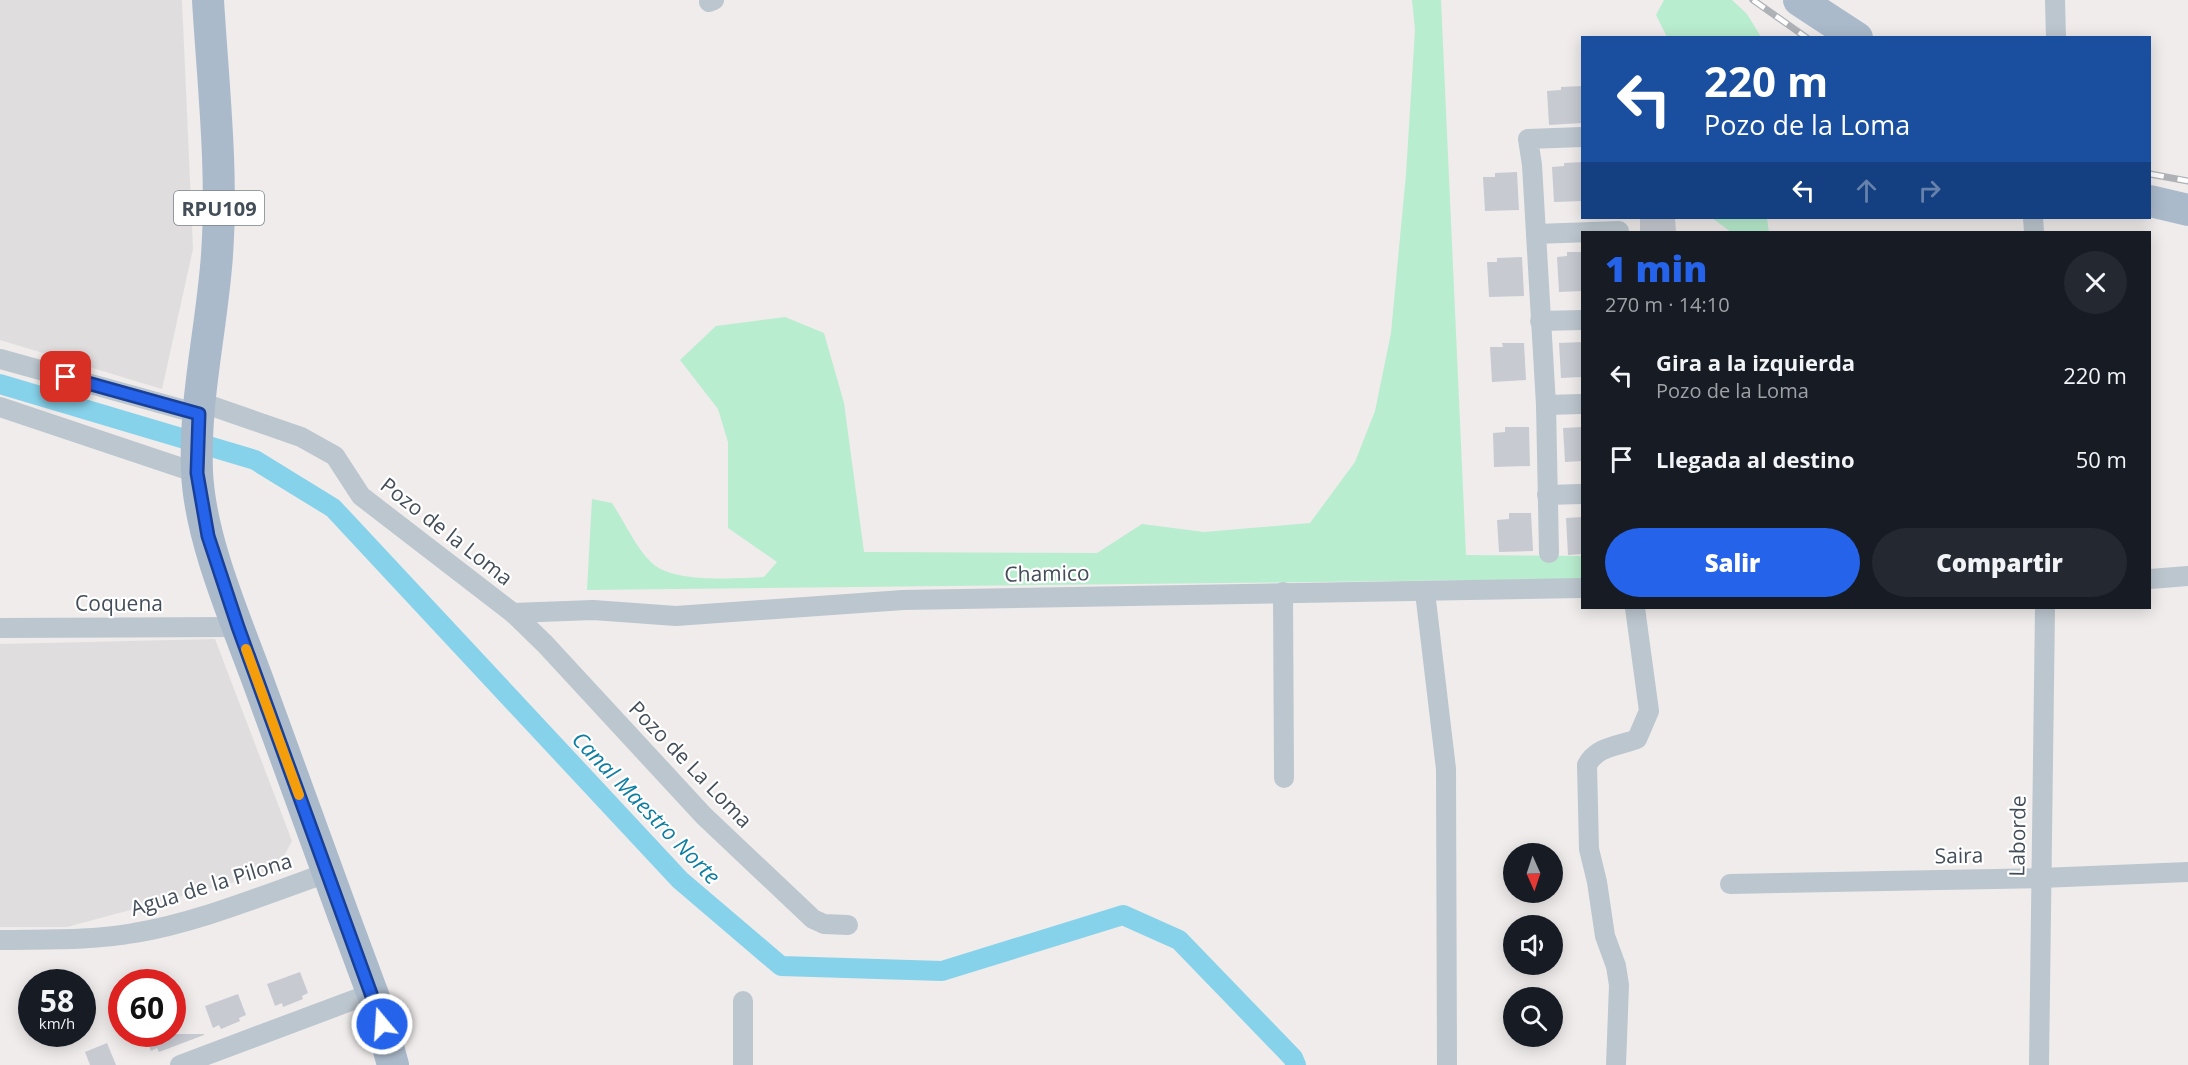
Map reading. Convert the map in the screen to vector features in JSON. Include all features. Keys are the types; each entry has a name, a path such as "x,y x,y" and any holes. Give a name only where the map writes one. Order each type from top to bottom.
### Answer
{"main road":[{"name":"RPU109","path":"208,0 219,215 217,256 200,408 197,473 208,536 238,627 372,993 393,1065"},
{"path":"1798,0 1854,36"},
{"path":"2151,201 2188,210"}],"street":[{"path":"2055,0 2056,36"},
{"path":"1549,553 1546,405 1532,165 1528,139 1581,137"},
{"path":"1536,234 1619,227"},
{"path":"1540,321 1581,320"},
{"name":"Pozo de la Loma","path":"0,359 200,408 301,437 335,456 362,496 513,613"},
{"path":"1546,405 1581,404"},
{"path":"0,407 197,473"},
{"path":"1547,495 1581,494"},
{"path":"2151,579 2188,576"},
{"name":"Chamico","path":"513,613 593,610 676,616 903,600 1581,588"},
{"path":"1283,592 1284,778"},
{"path":"1425,592 1446,769 1447,1065"},
{"path":"1616,1065 1619,985 1616,966 1607,942 1589,849 1587,765 1592,755 1637,739 1649,711 1635,609"},
{"name":"Laborde","path":"2040,1065 2044,609"},
{"name":"Pozo de La Loma","path":"513,613 545,644 704,816 813,919 824,924 848,925"},
{"name":"Coquena","path":"1,627 238,627"},
{"name":"Saira","path":"1730,884 2041,878 2188,872"},
{"name":"Agua de la Pilona","path":"0,940 96,938 135,933 187,920 327,873"},
{"path":"180,1065 372,993"},
{"path":"743,1001 743,1065"}],"shaded area":[{"path":"0,0 182,0 193,249 162,389 0,340"},
{"path":"215,639 292,841 276,871 67,927 0,927 0,644"}],"green space":[{"path":"1412,0 1441,0 1466,555 1581,556 1581,579 587,590 592,499 612,503 635,542 651,562 660,569 673,574 705,578 764,577 777,562 728,528 728,442 718,409 680,360 716,326 785,317 824,333 844,403 864,552 1097,553 1142,524 1204,532 1310,523 1355,462 1375,411 1391,333 1406,174 1415,30"},
{"path":"1664,0 1732,0 1747,14 1760,36 1666,36 1656,15"},
{"path":"1713,219 1767,219 1769,231 1730,231"}],"building":[{"path":"1581,86 1581,123 1549,125 1547,91 1561,90 1561,87"},
{"path":"1581,162 1581,201 1554,202 1552,167 1564,166 1564,163"},
{"path":"1517,172 1519,210 1485,211 1483,177 1495,177 1495,173"},
{"path":"1640,219 1675,219 1676,231 1640,231"},
{"path":"1567,252 1581,252 1581,291 1559,292 1557,257 1567,256"},
{"path":"1522,257 1524,296 1489,297 1487,262 1497,262 1497,258"},
{"path":"1581,342 1581,377 1561,378 1559,343"},
{"path":"1502,343 1524,343 1526,380 1492,382 1490,347 1503,347"},
{"path":"1505,427 1529,427 1530,466 1494,467 1493,433 1505,432"},
{"path":"1581,427 1581,461 1565,462 1563,428"},
{"path":"1509,513 1531,513 1533,551 1499,552 1497,520 1509,519"},
{"path":"1581,517 1581,554 1568,555 1566,518"},
{"path":"300,972 308,993 302,996 303,999 283,1007 282,1003 275,1006 267,984"},
{"path":"238,994 246,1015 239,1018 240,1021 221,1029 219,1025 213,1028 205,1006"},
{"path":"186,1034 204,1035 186,1042"},
{"path":"107,1043 116,1065 90,1065 85,1052"},
{"path":"149,1047 172,1047 159,1052 157,1048 151,1051"}],"waterway":[{"name":"Canal Maestro Norte","path":"0,384 255,460 333,508 680,880 781,966 942,971 1123,915 1179,940 1293,1058 1296,1065"}],"railway":[{"path":"1753,0 1804,36"},
{"path":"2151,174 2188,181"}],"slow traffic":[{"path":"246,649 299,795"}],"route":[{"path":"66,377 199,414 197,473 208,536 238,627 382,1024"}]}
